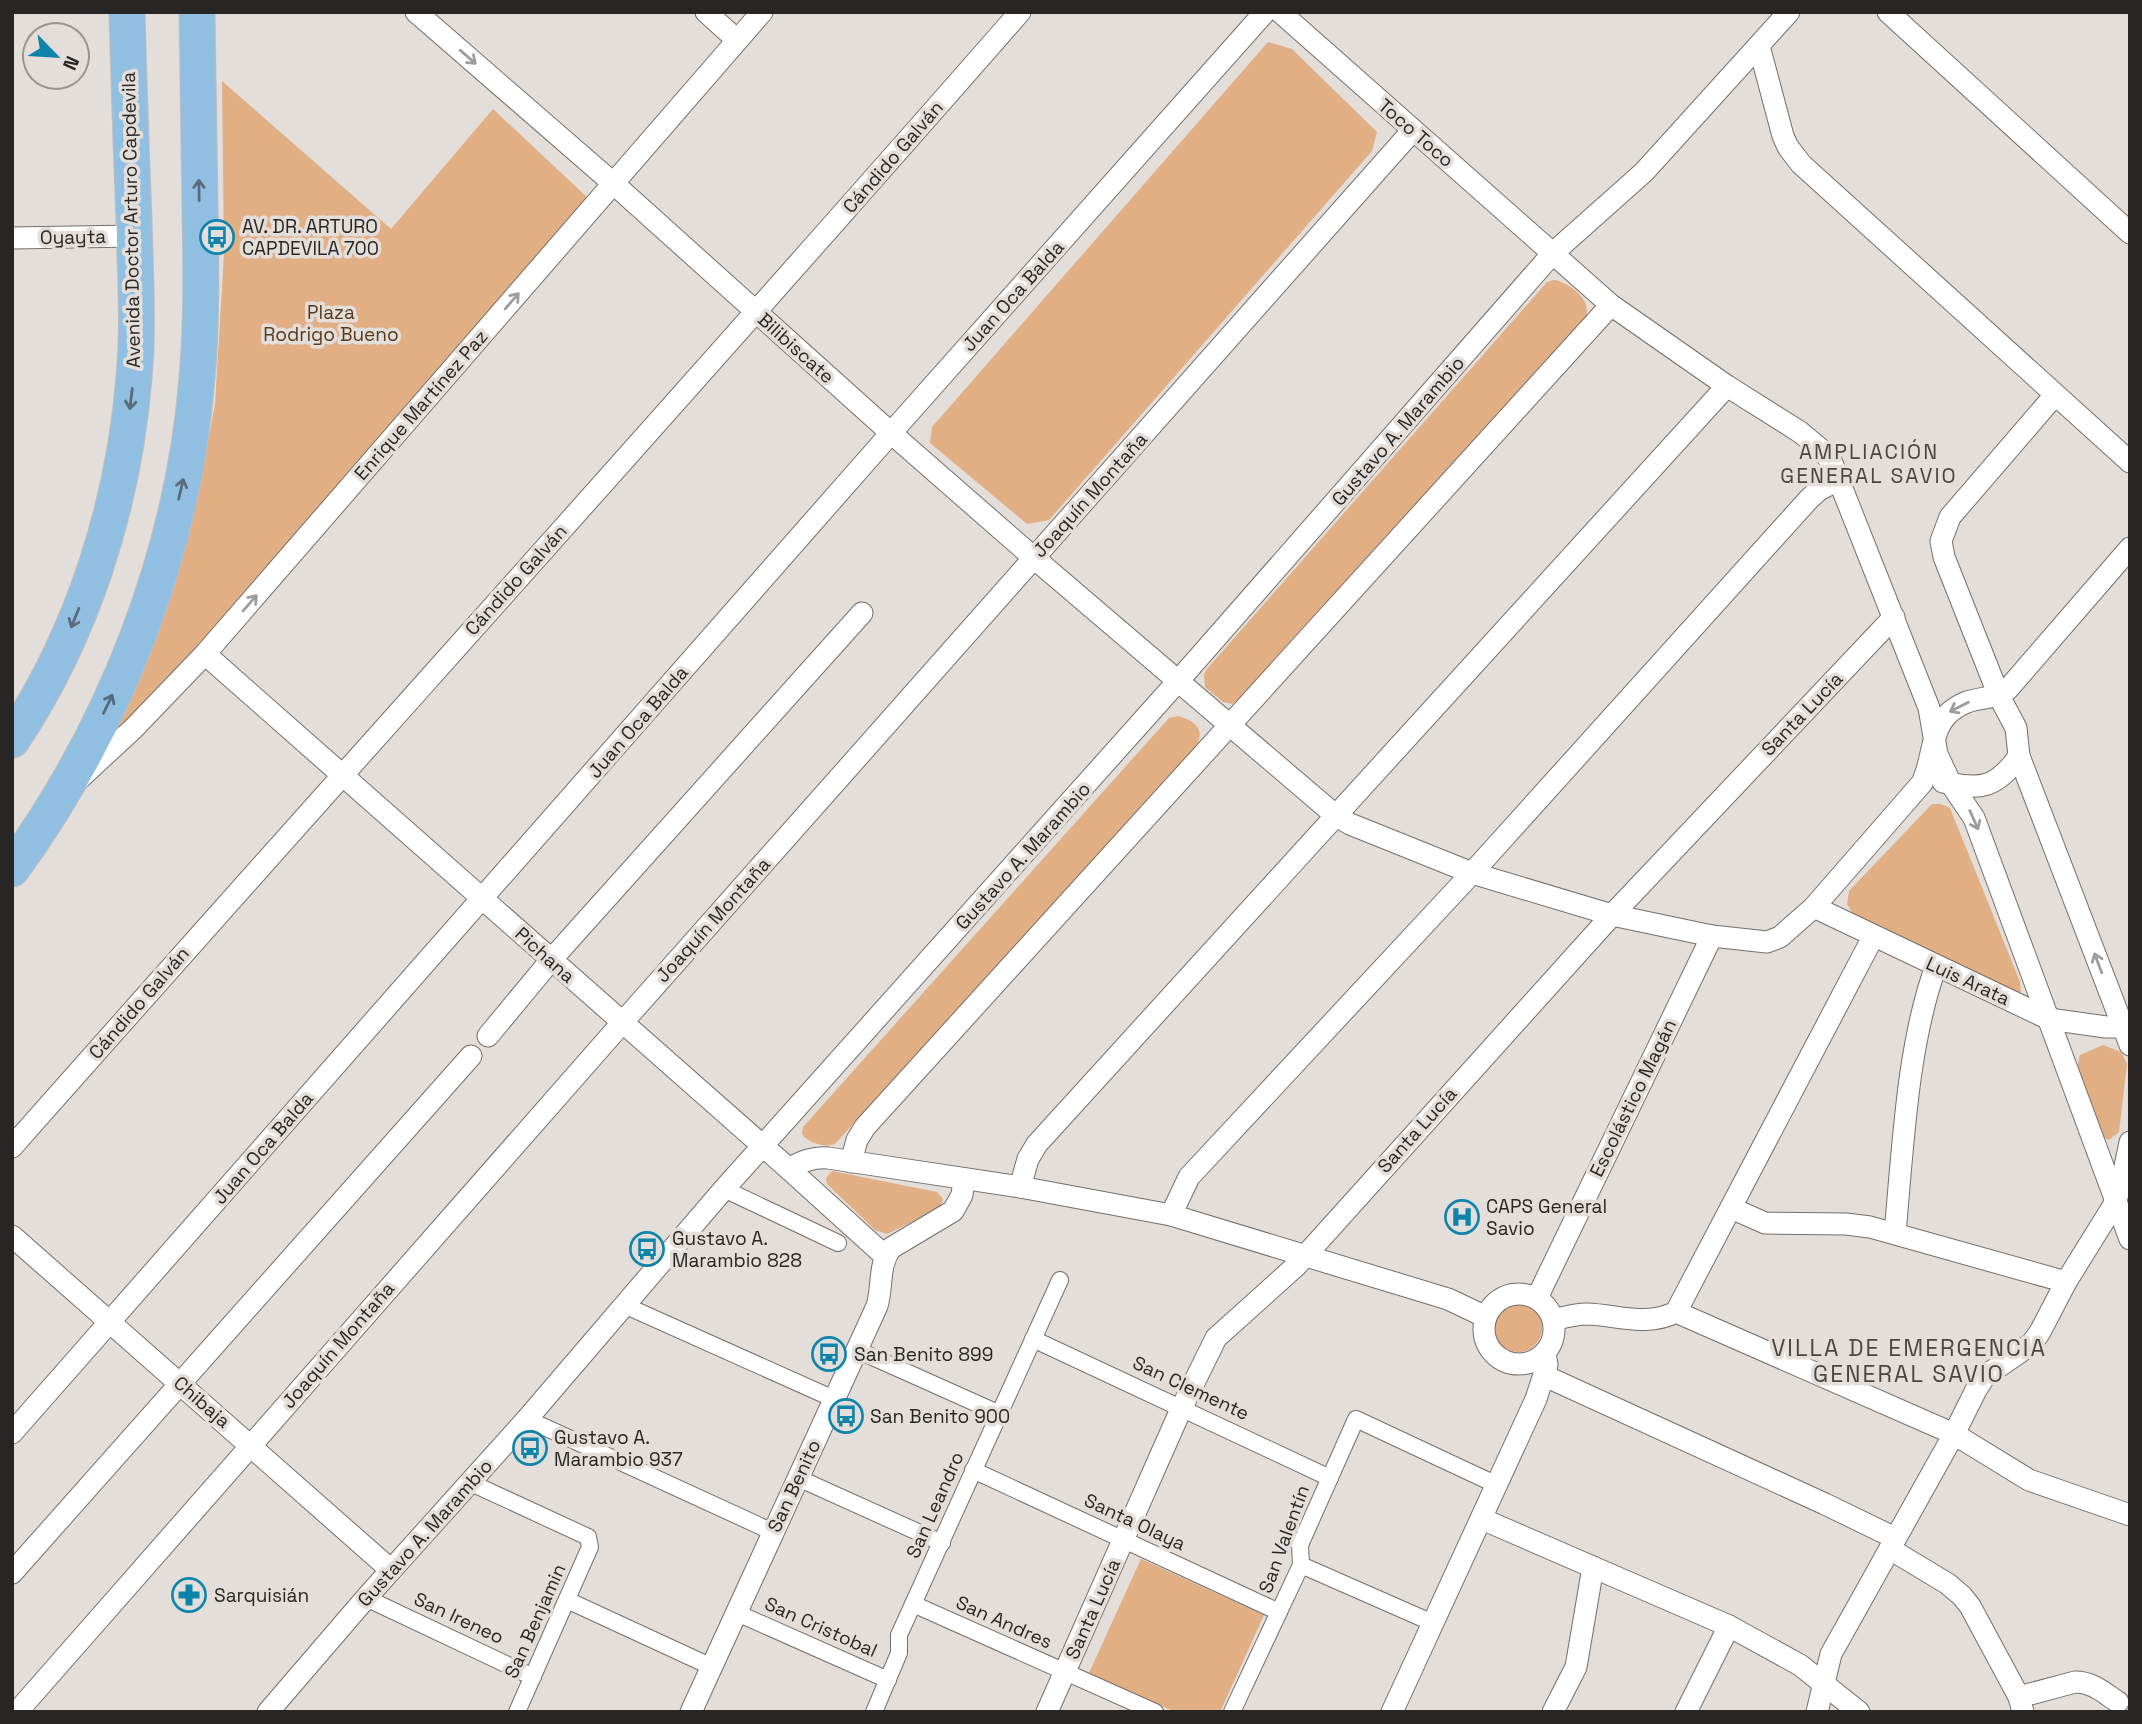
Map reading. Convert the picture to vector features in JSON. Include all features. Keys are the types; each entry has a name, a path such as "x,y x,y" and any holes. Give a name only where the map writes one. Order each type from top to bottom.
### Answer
{"main road":[{"name":"Avenida Doctor Arturo Capdevila","path":"12,740 47,680 71,628 96,566 115,502 134,376 136,287 127,12"},
{"path":"12,869 53,809 125,670 168,541 186,466 197,380 201,306 197,12"}],"street":[{"name":"Bilibiscate","path":"416,12 614,184 1034,558 1335,815 1366,831 1472,873 1612,915 1712,936 1767,942 1780,937 1814,907 1922,783"},
{"path":"706,12 737,40"},
{"name":"Enrique Martínez Paz","path":"67,784 93,766 205,654 762,12"},
{"name":"Cándido Galván","path":"12,1147 341,775 757,313 1020,12"},
{"name":"Juan Oca Balda","path":"12,1433 1265,12"},
{"name":"Toco Toco","path":"1280,12 1611,305 1825,452 1840,479 1929,708 1933,738"},
{"name":"Gustavo A. Marambio","path":"268,1712 527,1419 724,1189 1179,680 1553,253 1644,173 1789,12"},
{"path":"1888,12 2130,233"},
{"path":"1759,46 1783,136 1794,156 2130,462"},
{"name":"Joaquín Montaña","path":"17,1712 622,1023 1413,130"},
{"name":"Oyayta","path":"12,239 134,236"},
{"path":"850,1163 857,1140 865,1127 1611,305"},
{"path":"1020,1187 1028,1159 1037,1144 1727,386"},
{"path":"2055,395 1950,517 1941,541 1944,557 1999,696 2016,729 2019,756 2127,1032"},
{"path":"1171,1215 1189,1177 1472,873 1809,499 1819,490 1840,479"},
{"path":"1922,783 1927,772 1933,738 1948,713 1972,700 1999,696 2018,678 2130,548"},
{"path":"488,1036 551,960 862,613"},
{"name":"Santa Lucía","path":"1047,1712 1182,1406 1216,1338 1289,1273 1612,915 1894,617"},
{"name":"Pichana","path":"205,654 789,1168 885,1256"},
{"path":"1933,738 1937,754 1951,784 1974,818 2130,1238"},
{"path":"1922,783 1931,780 1979,787 1991,783 2009,770 2019,756"},
{"name":"Luis Arata","path":"1814,907 2049,1019 2127,1032"},
{"name":"Escolástico Magán","path":"1537,1298 1712,936"},
{"path":"1553,1320 1588,1314 1651,1321 1663,1319 1676,1312 1873,937"},
{"path":"1895,1233 1920,1019 1937,966"},
{"path":"12,1573 471,1056"},
{"path":"1816,1712 1831,1654 1984,1376 2032,1343 2115,1203 2130,1142"},
{"path":"789,1168 817,1157 1020,1187 1171,1215 1448,1299 1486,1317"},
{"path":"885,1256 891,1248 953,1211 962,1195 964,1179"},
{"path":"724,1189 838,1243"},
{"path":"1731,1208 1765,1223 1846,1224 1895,1233 2066,1282"},
{"name":"Chibaja","path":"12,1236 391,1570"},
{"name":"San Benito","path":"691,1712 877,1306 885,1256"},
{"name":"San Leandro","path":"874,1712 899,1653 899,1635 1060,1280"},
{"path":"1503,1360 1514,1364 1536,1360 1545,1353 1551,1343 1553,1320 1548,1309 1537,1298 1518,1293 1496,1302 1486,1317 1484,1334 1487,1345 1503,1360 1521,1374 1536,1399"},
{"path":"624,1305 834,1399"},
{"path":"1676,1312 1954,1434 2029,1480 2130,1514"},
{"name":"San Clemente","path":"1033,1339 1182,1406 1330,1478"},
{"path":"857,1350 1000,1414"},
{"path":"1392,1712 1536,1399 1545,1376 1545,1353"},
{"path":"1545,1376 1825,1504 1892,1544 1962,1596 1970,1606 2021,1705 2075,1682 2092,1685 2118,1702"},
{"path":"527,1419 773,1532"},
{"name":"San Valentín","path":"1232,1712 1301,1565 1300,1545 1356,1419 1497,1485"},
{"name":"Santa Olaya","path":"973,1470 1279,1612"},
{"path":"798,1478 942,1543"},
{"name":"San Benjamin","path":"469,1482 588,1537 590,1547 517,1712"},
{"path":"1482,1519 1729,1626 1800,1665 1859,1712"},
{"path":"1301,1565 1433,1623"},
{"path":"1553,1712 1576,1667 1593,1567"},
{"name":"San Ireneo","path":"366,1598 533,1677"},
{"path":"567,1600 712,1667"},
{"name":"San Andres","path":"913,1604 1155,1712"},
{"name":"San Cristobal","path":"737,1613 888,1680"},
{"path":"1686,1712 1729,1626"}],"green space":[{"path":"1268,42 1292,49 1377,132 1372,151 1049,520 1027,524 930,443 932,427"},
{"name":"Plaza Rodrigo Bueno","path":"222,81 391,229 493,109 588,198 180,670 97,753 151,648 194,514 215,404 224,254"},
{"path":"1554,280 1568,285 1584,301 1587,307 1585,322 1239,699 1232,704 1223,702 1205,687 1206,670 1547,282"},
{"path":"1178,716 1189,720 1199,730 1197,745 835,1144 822,1145 805,1137 802,1134 803,1127 1169,718"},
{"path":"1932,804 1950,808 2020,982 2021,992 2013,991 1853,914 1847,904 1849,891"},
{"path":"2103,1045 2121,1052 2127,1064 2119,1132 2109,1140 2101,1136 2077,1068 2080,1055"},
{"path":"832,1171 937,1192 943,1199 940,1208 887,1234 875,1230 827,1184 826,1178"},
{"path":"1518,1304 1527,1305 1535,1311 1541,1319 1541,1337 1535,1345 1527,1351 1518,1352 1509,1351 1501,1345 1495,1337 1494,1328 1495,1319 1501,1311 1509,1305"},
{"path":"1141,1559 1264,1615 1220,1712 1175,1712 1089,1673"}],"place":[{"name":"AV. DR. ARTURO CAPDEVILA 700","path":"217,237"},
{"name":"CAPS General Savio","path":"1462,1217"},
{"name":"Gustavo A. Marambio 828","path":"647,1249"},
{"name":"San Benito 899","path":"829,1354"},
{"name":"San Benito 900","path":"846,1416"},
{"name":"Gustavo A. Marambio 937","path":"530,1448"},
{"name":"Sarquisián","path":"189,1595"}],"district":[{"name":"AMPLIACIÓN GENERAL SAVIO","path":"1869,463"},
{"name":"VILLA DE EMERGENCIA GENERAL SAVIO","path":"1909,1361"}]}
